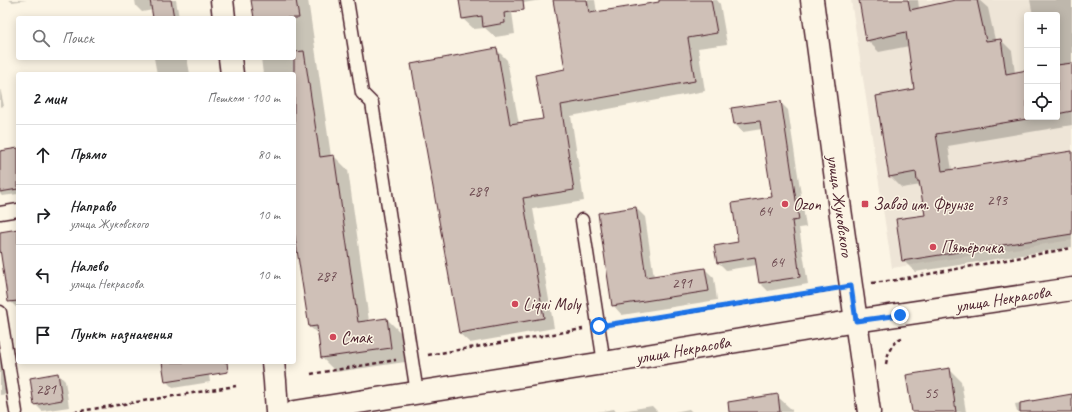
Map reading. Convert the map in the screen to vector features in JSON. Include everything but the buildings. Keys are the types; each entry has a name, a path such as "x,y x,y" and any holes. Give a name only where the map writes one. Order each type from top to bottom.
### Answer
{"street":[{"path":"222,0 224,16"},
{"name":"улица Жуковского","path":"812,0 869,412"},
{"path":"230,60 232,72"},
{"name":"улица Некрасова","path":"295,412 856,321 1072,289"},
{"path":"272,364 277,412"}],"lane":[{"path":"348,0 362,93 372,102 417,393"},
{"path":"0,213 16,210"},
{"path":"582,220 604,363"},
{"path":"0,312 16,412"}],"path":[{"path":"311,374 599,326 896,280 1072,248"},
{"path":"887,371 886,364 890,347 900,338 908,337"},
{"path":"74,412 236,386"}],"shaded area":[{"path":"851,0 1072,0 1072,240 892,268"}],"place":[{"name":"Ozon","path":"785,204"},
{"name":"Завод им. Фрунзе","path":"865,204"},
{"name":"Пятёрочка","path":"933,247"},
{"name":"Liqui Moly","path":"515,304"},
{"name":"Смак","path":"333,337"}],"route":[{"path":"599,326 851,286 856,321 900,315"}]}
